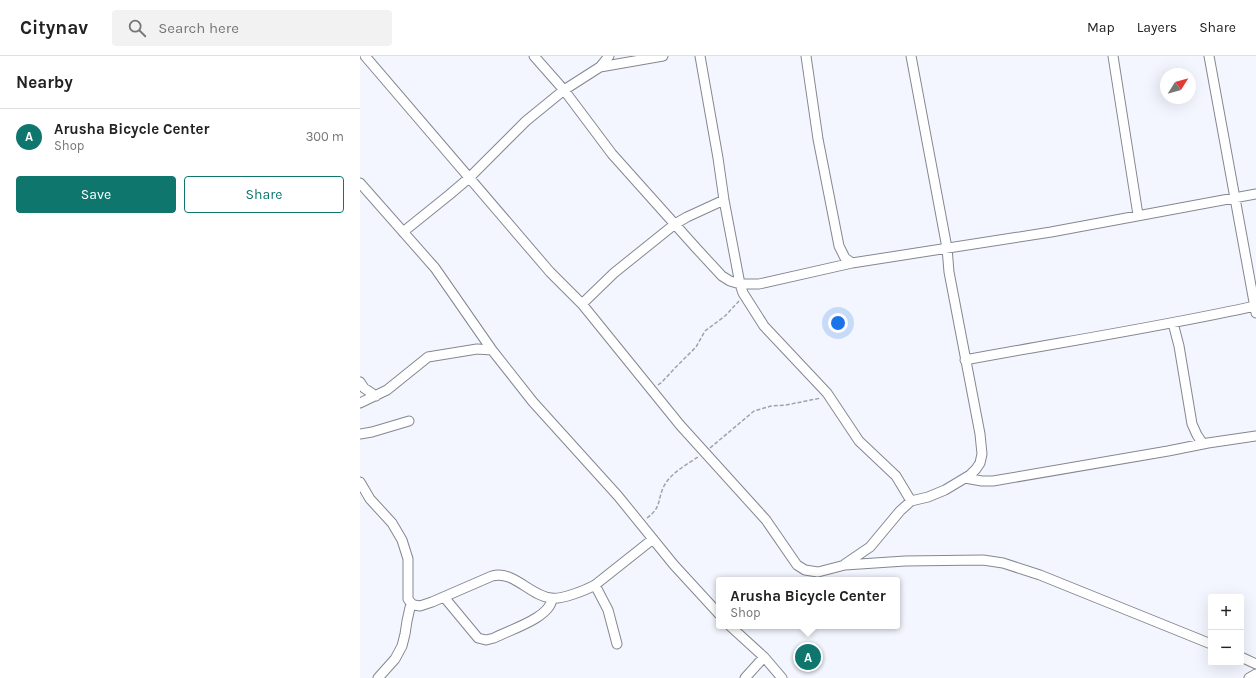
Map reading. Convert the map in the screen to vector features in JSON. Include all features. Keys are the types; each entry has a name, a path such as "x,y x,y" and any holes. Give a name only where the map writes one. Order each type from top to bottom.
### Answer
{"street":[{"path":"365,56 550,272 582,304 680,425 706,452 774,530 789,554 801,568 812,572 818,572 845,564 868,562 983,560 1003,563 1040,575 1208,643"},
{"path":"534,56 564,90 612,154 675,224 722,276 730,282 740,284 759,284 852,263 1051,232 1256,194"},
{"path":"403,232 469,178 526,120 564,90 600,67 609,56"},
{"path":"600,67 663,56"},
{"path":"700,56 724,200 740,284 744,295 764,326 827,393 859,441 896,476 912,501"},
{"path":"806,56 820,147 839,246 845,258 852,263"},
{"path":"845,564 870,547 900,511 912,501 937,494 965,478 976,469 980,463 982,454 976,408 911,56"},
{"path":"1113,56 1138,215"},
{"path":"966,360 1255,309 1209,56"},
{"path":"362,189 435,268 492,350 533,402 601,476 653,539 716,611"},
{"path":"582,304 624,264 675,224 724,200"},
{"path":"1173,323 1179,346 1192,424 1203,444"},
{"path":"360,403 387,390 428,357 478,349 492,350"},
{"path":"360,382 364,388 376,396"},
{"path":"360,434 409,421"},
{"path":"965,478 982,481 994,481 1256,436"},
{"path":"360,482 370,499 392,523 402,540 408,559 408,599 411,603 420,606 498,574 508,576 545,597 552,599 573,594 586,590 595,585 653,539"},
{"path":"595,585 608,610 617,644"},
{"path":"444,597 478,638 486,640 494,638 540,616 548,608 552,599"},
{"path":"378,678 395,659 402,646 406,621 411,603"},
{"path":"733,629 764,657 782,678"},
{"path":"745,678 764,657"},
{"path":"1244,658 1256,664"},
{"path":"1249,678 1256,674"}],"path":[{"path":"648,386 655,386 662,382 696,347 705,331 725,316 744,295"},
{"path":"641,523 656,510 667,481 706,452 732,428 754,411 771,406 786,405 822,398 827,393"}],"place":[{"name":"Arusha Bicycle Center","path":"808,657"}]}
